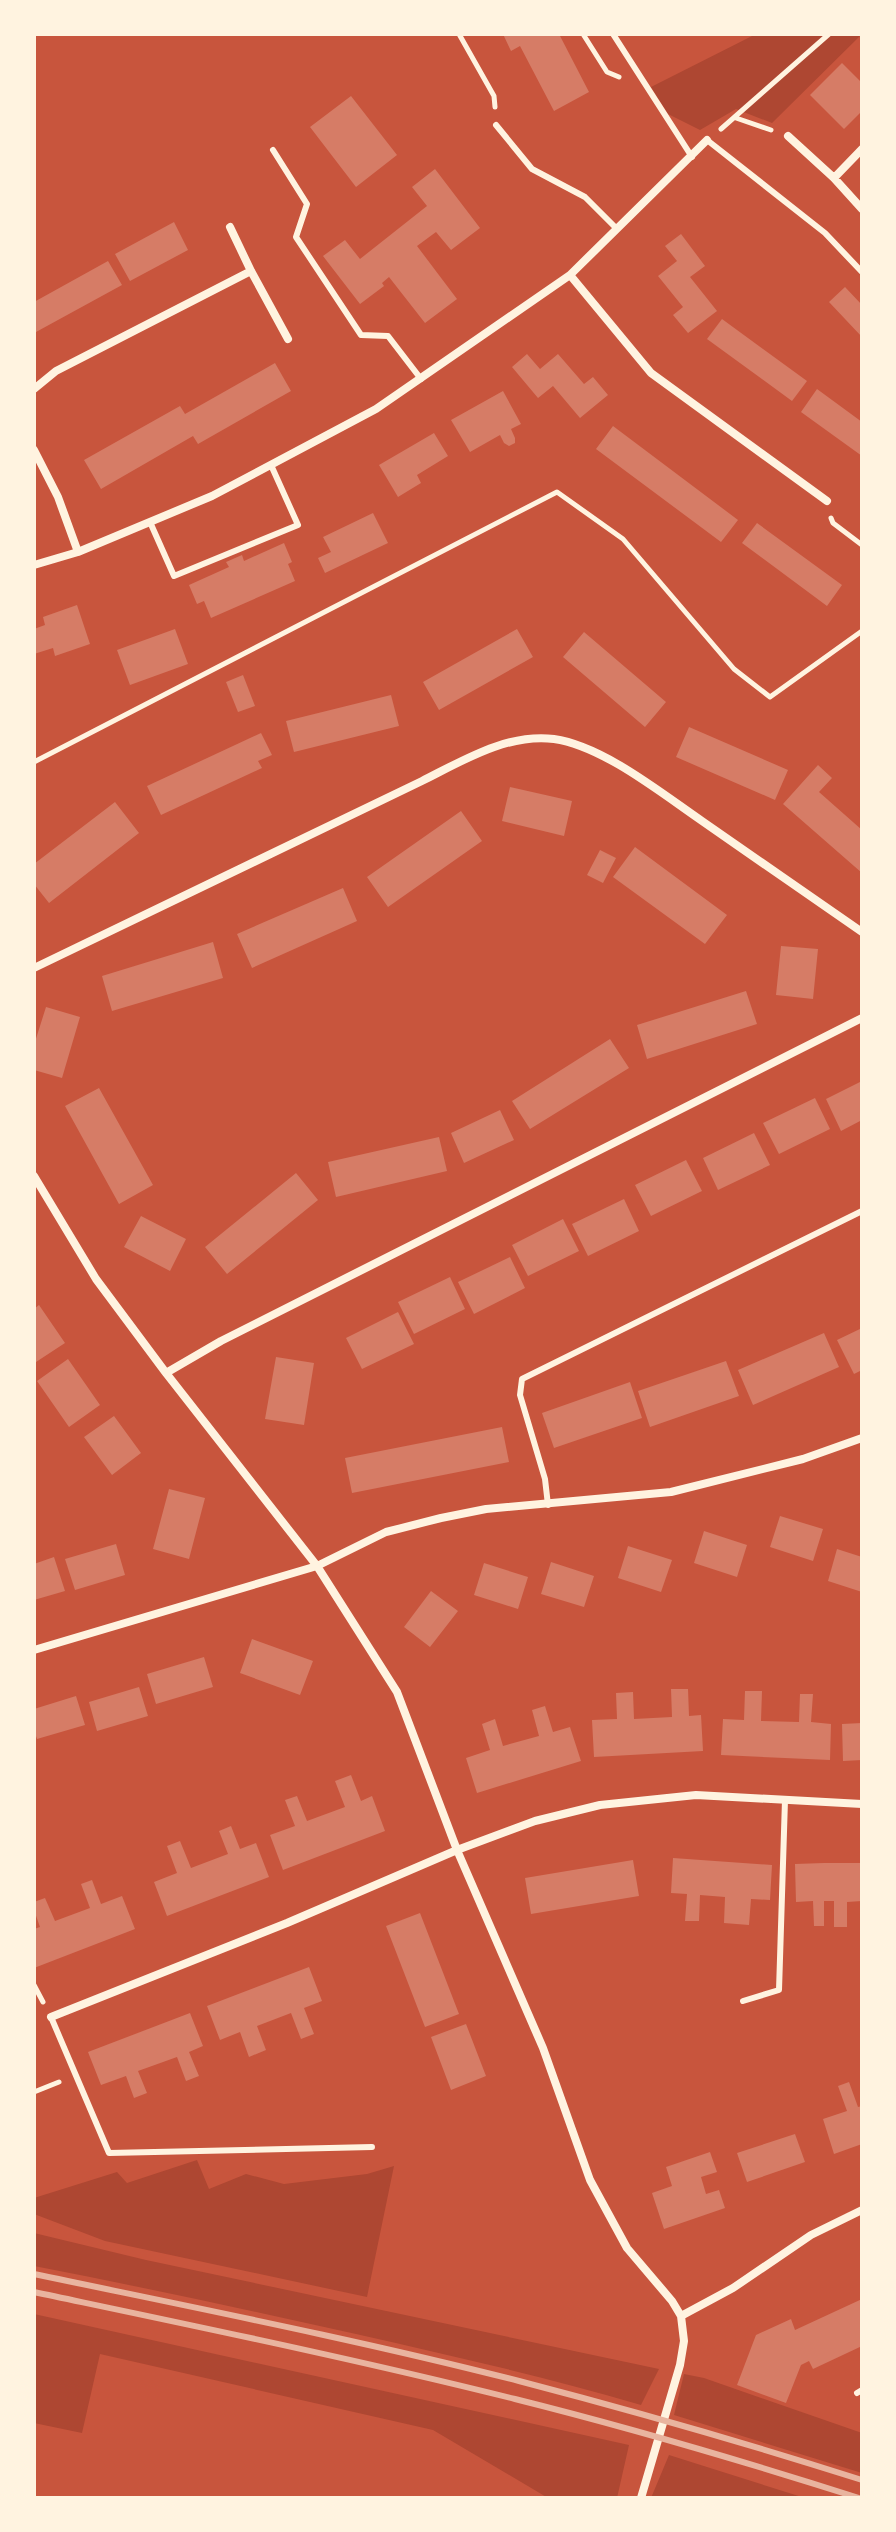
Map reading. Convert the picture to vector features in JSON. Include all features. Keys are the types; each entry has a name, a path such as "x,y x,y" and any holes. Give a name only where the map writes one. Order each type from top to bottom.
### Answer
{"street":[{"path":"788,136 834,178 862,209"},
{"path":"34,565 78,552 212,496 376,409 570,275 707,140"},
{"path":"834,178 862,149"},
{"path":"230,227 288,339"},
{"path":"34,389 56,371 251,271"},
{"path":"570,275 651,373 827,501"},
{"path":"34,450 58,497 78,552"},
{"path":"34,968 472,755 516,741 554,739 593,752 636,776 862,932"},
{"path":"166,1373 221,1341 862,1018"},
{"path":"34,1176 96,1279 317,1566 397,1692 457,1850 543,2048 590,2180 627,2248 681,2316 684,2341 680,2365 641,2498"},
{"path":"34,1650 317,1566 386,1532 486,1509 671,1492 803,1459 862,1438"},
{"path":"51,2017 535,1821 600,1805 696,1795 862,1804"},
{"path":"681,2316 733,2288 811,2235 862,2210"}],"lane":[{"path":"613,34 692,157"},
{"path":"496,125 532,169 585,197 617,229"},
{"path":"707,140 825,233 862,272"},
{"path":"273,150 307,204 296,237 361,335 388,336 421,379"},
{"path":"150,522 174,576 298,525 271,465"},
{"path":"548,1505 545,1479 520,1395 522,1379 862,1211"},
{"path":"743,2001 779,1990 785,1800"},
{"path":"51,2017 109,2153 372,2147"}],"path":[{"path":"459,34 494,96 496,125"},
{"path":"707,140 736,118 829,34"},
{"path":"736,118 788,136"},
{"path":"34,762 557,492 623,539 734,669 770,697 862,631"},
{"path":"827,501 833,523 862,545"},
{"path":"34,2092 75,2076"}],"shaded area":[{"path":"756,34 862,34 772,123 736,109 700,130 668,114 651,87"},
{"path":"197,2160 209,2189 246,2174 284,2184 367,2174 394,2166 367,2297 105,2241 34,2214 34,2198 117,2172 127,2183"},
{"path":"34,2233 146,2260 659,2369 641,2405 392,2342 34,2266"},
{"path":"34,2314 629,2445 617,2498 548,2498 433,2430 100,2354 82,2433 34,2423"},
{"path":"684,2374 704,2378 862,2433 862,2473 674,2415"},
{"path":"669,2455 805,2498 651,2498"}],"building":[{"path":"503,34 559,34 589,92 554,111 520,46 511,51"},
{"path":"842,63 862,83 862,111 844,129 810,95"},
{"path":"351,96 397,155 356,187 310,127"},
{"path":"435,169 480,228 451,250 436,232 417,246 457,299 425,323 389,277 382,283 384,286 360,304 323,256 345,240 360,259 427,206 412,187"},
{"path":"174,222 188,250 130,281 115,254"},
{"path":"681,234 705,266 690,277 717,311 688,333 673,315 683,307 658,276 677,261 665,246"},
{"path":"108,261 122,285 36,332 34,302"},
{"path":"845,287 862,305 862,337 829,302"},
{"path":"722,319 807,381 792,401 707,339"},
{"path":"527,354 540,369 558,354 584,384 593,377 608,395 580,418 553,386 538,398 512,367"},
{"path":"275,363 291,391 198,444 193,436 101,489 84,460 180,406 185,414"},
{"path":"817,389 862,422 862,456 801,412"},
{"path":"503,391 521,424 511,429 515,443 509,446 500,435 470,452 451,420"},
{"path":"613,426 738,520 721,542 596,449"},
{"path":"434,433 448,456 417,475 421,483 398,497 379,465"},
{"path":"373,513 388,543 325,573 318,558 331,552 323,537"},
{"path":"757,523 842,585 827,606 742,543"},
{"path":"284,543 292,562 288,564 295,581 211,618 204,601 197,604 189,585 229,567 226,562 242,555 244,561"},
{"path":"77,605 90,644 55,656 53,648 34,654 34,629 45,625 43,617"},
{"path":"175,629 188,664 130,685 117,650"},
{"path":"517,629 533,657 439,710 423,682"},
{"path":"584,632 666,702 645,727 563,657"},
{"path":"243,675 255,706 238,712 226,682"},
{"path":"391,695 399,726 294,752 286,721"},
{"path":"689,727 788,770 775,800 676,757"},
{"path":"261,733 272,755 258,761 262,768 161,815 147,786"},
{"path":"818,765 832,778 819,792 862,830 862,873 783,804"},
{"path":"510,787 572,801 564,836 502,821"},
{"path":"115,802 139,833 49,903 34,884 34,864"},
{"path":"461,811 482,841 388,907 367,877"},
{"path":"635,847 727,915 705,944 613,877"},
{"path":"600,850 616,858 603,883 587,875"},
{"path":"343,888 357,921 252,968 237,934"},
{"path":"213,942 223,978 112,1011 102,976"},
{"path":"781,946 818,949 813,999 776,995"},
{"path":"746,991 757,1024 647,1059 637,1025"},
{"path":"46,1007 80,1017 62,1078 34,1070 34,1045"},
{"path":"610,1039 629,1068 530,1129 512,1101"},
{"path":"862,1081 862,1120 841,1131 826,1099"},
{"path":"99,1088 153,1185 119,1204 65,1106"},
{"path":"815,1098 830,1129 779,1154 763,1123"},
{"path":"500,1110 514,1140 464,1163 451,1133"},
{"path":"754,1133 770,1165 718,1190 703,1158"},
{"path":"439,1137 447,1171 336,1197 328,1162"},
{"path":"686,1160 702,1191 651,1216 635,1185"},
{"path":"296,1173 318,1200 227,1274 205,1247"},
{"path":"624,1199 639,1231 588,1256 572,1224"},
{"path":"141,1216 186,1239 170,1271 124,1247"},
{"path":"563,1219 579,1251 528,1276 512,1245"},
{"path":"510,1257 525,1288 474,1314 458,1282"},
{"path":"450,1277 465,1309 414,1334 398,1302"},
{"path":"39,1305 65,1343 36,1362 34,1309"},
{"path":"398,1312 414,1344 362,1369 346,1338"},
{"path":"862,1328 862,1370 854,1374 837,1340"},
{"path":"824,1333 839,1367 753,1405 738,1370"},
{"path":"276,1357 314,1363 304,1425 265,1419"},
{"path":"68,1359 100,1405 69,1427 37,1381"},
{"path":"726,1361 739,1396 650,1427 638,1391"},
{"path":"630,1382 642,1418 554,1448 542,1413"},
{"path":"114,1416 141,1453 112,1475 84,1437"},
{"path":"502,1427 509,1462 352,1493 345,1458"},
{"path":"169,1489 205,1498 189,1559 153,1549"},
{"path":"780,1516 823,1529 813,1561 770,1547"},
{"path":"704,1531 747,1545 737,1577 694,1563"},
{"path":"116,1544 125,1575 75,1590 65,1559"},
{"path":"628,1546 672,1560 661,1592 618,1578"},
{"path":"837,1549 862,1557 862,1592 828,1581"},
{"path":"54,1557 65,1591 34,1600 34,1564"},
{"path":"551,1562 594,1576 584,1607 541,1594"},
{"path":"484,1563 528,1577 518,1609 474,1595"},
{"path":"431,1591 458,1611 430,1647 404,1627"},
{"path":"252,1639 313,1661 300,1695 240,1673"},
{"path":"204,1657 213,1687 156,1704 147,1674"},
{"path":"139,1687 148,1716 97,1731 89,1702"},
{"path":"671,1689 688,1689 689,1716 701,1715 703,1751 594,1757 592,1720 617,1719 616,1693 633,1692 634,1719 672,1717"},
{"path":"745,1691 762,1691 761,1721 799,1722 800,1694 813,1694 811,1722 831,1724 830,1760 721,1755 723,1719 744,1720"},
{"path":"76,1696 85,1725 37,1739 34,1709"},
{"path":"545,1706 553,1732 570,1727 581,1761 477,1793 466,1758 490,1750 482,1724 495,1719 503,1746 539,1736 532,1710"},
{"path":"862,1723 862,1760 843,1761 842,1724"},
{"path":"351,1775 361,1801 372,1796 385,1831 283,1870 270,1835 295,1826 285,1800 297,1796 307,1821 345,1807 335,1781"},
{"path":"231,1826 240,1849 256,1843 269,1877 167,1916 154,1882 177,1873 167,1846 180,1841 191,1868 228,1854 219,1831"},
{"path":"673,1858 772,1865 770,1900 751,1899 749,1925 724,1923 725,1897 700,1895 699,1921 685,1921 687,1894 671,1893"},
{"path":"633,1860 639,1896 531,1914 525,1878"},
{"path":"862,1863 862,1901 847,1902 847,1927 834,1927 834,1901 824,1901 824,1926 814,1926 813,1901 796,1902 795,1864"},
{"path":"92,1880 101,1904 122,1896 135,1929 34,1968 34,1929 40,1927 34,1902 45,1898 55,1921 90,1908 81,1884"},
{"path":"420,1913 459,2014 425,2027 386,1926"},
{"path":"309,1967 322,2001 304,2008 314,2034 301,2039 291,2013 257,2026 266,2050 249,2057 240,2032 220,2040 207,2006"},
{"path":"190,2013 203,2046 189,2052 199,2076 186,2081 177,2057 138,2071 147,2093 134,2098 126,2076 101,2085 88,2052"},
{"path":"466,2024 486,2076 451,2090 431,2037"},
{"path":"849,2082 858,2107 862,2106 862,2144 834,2154 823,2119 847,2111 838,2086"},
{"path":"795,2134 805,2162 747,2182 737,2153"},
{"path":"710,2152 717,2172 701,2177 706,2194 719,2190 725,2208 664,2229 652,2193 672,2186 666,2167"},
{"path":"862,2299 862,2346 813,2369 809,2361 801,2365 786,2403 737,2385 756,2335 791,2319 795,2330"}],"railway":[{"path":"34,2274 459,2366 648,2416 862,2480"},
{"path":"34,2292 515,2399 688,2446 859,2498"}]}
